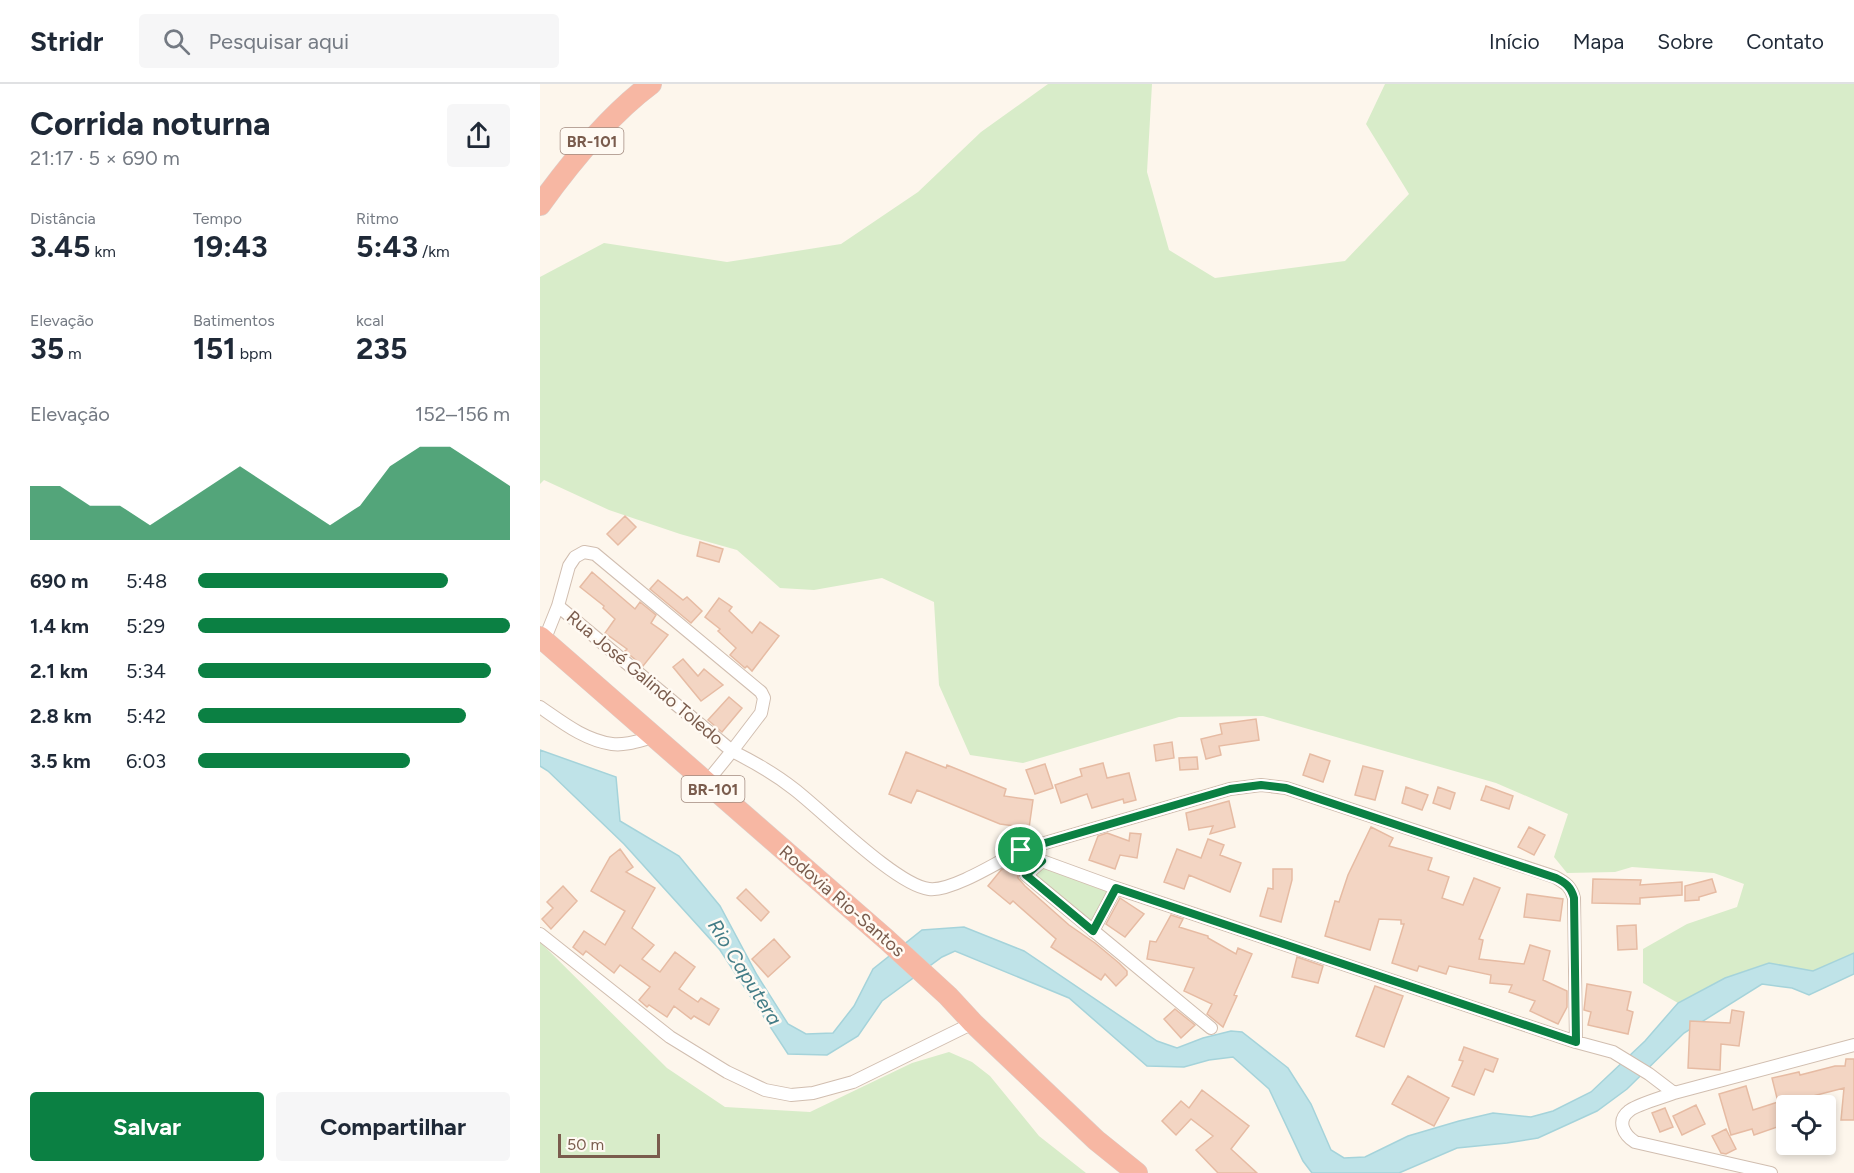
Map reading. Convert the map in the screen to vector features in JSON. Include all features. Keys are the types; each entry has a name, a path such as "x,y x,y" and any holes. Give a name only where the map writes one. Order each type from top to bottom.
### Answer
{"highway":[{"name":"BR-101","path":"540,206 598,134 634,97 651,84"},
{"name":"Rodovia Rio-Santos","path":"542,639 887,940 1096,1140 1137,1173"}],"street":[{"path":"542,639 558,606 569,566 575,557 584,552 595,554 761,692 764,698 761,713 706,783"},
{"name":"Rua José Galindo Toledo","path":"558,606 732,751 762,766 793,788 880,862 910,882 929,889 944,888 954,884 1021,850 1230,789 1261,785 1286,788 1556,878 1567,884 1574,898 1576,1042"},
{"path":"540,707 582,735 612,744 629,743 654,737"},
{"path":"1021,850 1042,861 1116,888 1576,1042 1613,1052 1649,1074 1674,1094"},
{"path":"1042,861 1026,875 1211,1028"},
{"path":"1093,931 1116,888"},
{"path":"540,934 670,1037 727,1072 765,1090 792,1095 813,1093 853,1082 974,1023"},
{"path":"1771,1173 1635,1142 1626,1137 1622,1127 1623,1119 1629,1111 1674,1094 1854,1044"}],"green space":[{"path":"1048,84 1152,84 1147,172 1169,250 1215,278 1345,261 1409,194 1366,124 1385,84 1854,84 1854,953 1813,971 1769,963 1725,978 1678,1003 1643,983 1643,949 1687,924 1737,907 1744,884 1714,873 1632,867 1615,872 1567,873 1554,857 1568,814 1496,783 1263,716 1179,717 1023,763 970,755 939,685 934,602 882,578 814,590 780,588 737,550 609,510 544,480 540,484 540,277 604,243 727,262 841,244 918,192 981,132"},
{"path":"1042,864 1112,891 1093,926 1031,875"},
{"path":"540,942 667,1068 725,1107 810,1112 912,1063 949,1052 972,1062 990,1076 1039,1136 1086,1173 540,1173"}],"water":[{"name":"Rio Caputera","path":"540,750 616,777 620,821 679,856 720,906 757,975 788,1024 806,1034 833,1033 854,1006 873,969 922,930 964,927 1024,951 1157,1041 1177,1048 1231,1031 1242,1032 1288,1068 1311,1104 1331,1150 1344,1158 1365,1157 1408,1136 1493,1113 1531,1117 1553,1111 1591,1092 1645,1041 1678,1003 1725,978 1769,963 1813,971 1854,953 1854,974 1809,995 1792,988 1762,984 1684,1033 1627,1089 1597,1111 1538,1138 1457,1148 1399,1173 1312,1173 1303,1161 1269,1089 1233,1057 1209,1060 1184,1067 1147,1066 1069,998 955,951 942,957 882,1001 858,1036 827,1055 788,1054 720,950 624,844 540,766"}],"building":[{"path":"625,516 636,527 618,545 607,534"},
{"path":"700,542 723,549 719,562 697,556"},
{"path":"592,572 635,609 640,602 656,615 651,623 668,635 643,666 625,651 627,649 605,633 615,619 603,608 604,606 580,587"},
{"path":"658,580 683,600 687,597 702,611 691,623 650,589"},
{"path":"719,598 732,607 729,611 752,633 760,622 779,636 752,671 730,655 736,648 718,631 720,629 705,617"},
{"path":"683,659 698,676 704,669 723,685 701,701 673,667"},
{"path":"729,697 742,708 722,732 708,720"},
{"path":"1256,719 1259,740 1219,746 1221,755 1206,759 1201,739 1222,734 1220,724"},
{"path":"1172,742 1174,758 1156,761 1154,745"},
{"path":"906,752 946,768 947,765 1006,789 1004,796 1033,800 1029,828 1000,824 917,790 911,803 889,794"},
{"path":"1310,754 1330,761 1323,782 1303,775"},
{"path":"1197,757 1198,769 1180,770 1179,758"},
{"path":"1103,763 1107,778 1129,773 1136,800 1124,803 1123,799 1092,808 1087,794 1061,803 1055,785 1082,776 1080,769"},
{"path":"1045,764 1053,788 1035,794 1026,770"},
{"path":"1363,766 1383,771 1375,800 1355,795"},
{"path":"1486,786 1513,796 1509,809 1481,800"},
{"path":"1406,787 1428,795 1422,810 1402,803"},
{"path":"1438,787 1455,793 1450,809 1433,803"},
{"path":"1229,801 1235,827 1210,834 1213,826 1189,830 1186,813"},
{"path":"1371,827 1393,838 1389,846 1432,858 1428,870 1449,877 1442,898 1463,905 1474,878 1500,888 1479,939 1483,940 1479,959 1524,964 1530,945 1550,951 1543,980 1567,991 1567,1007 1558,1024 1530,1011 1535,1001 1509,992 1512,985 1490,983 1491,975 1449,966 1446,974 1419,966 1417,971 1392,963 1404,924 1401,924 1401,920 1379,919 1370,950 1325,936 1335,901 1339,902 1348,875"},
{"path":"1529,827 1545,835 1534,855 1518,847"},
{"path":"1107,833 1129,841 1130,833 1141,834 1137,858 1120,855 1115,869 1089,860 1098,836"},
{"path":"1208,839 1224,845 1220,855 1241,863 1230,892 1189,875 1184,889 1164,882 1177,849 1201,858"},
{"path":"620,849 633,867 626,872 655,888 632,928 654,945 642,959 660,972 675,952 695,967 679,989 698,1002 701,998 719,1009 709,1025 694,1016 691,1019 674,1006 667,1017 649,1005 647,1007 639,1000 650,987 620,965 614,973 586,951 583,955 573,947 584,931 605,945 625,911 591,891 610,857"},
{"path":"1009,866 1018,874 1018,878 1025,886 1127,971 1127,975 1116,986 1105,974 1101,980 1051,947 1056,939 1013,901 1010,904 988,886 1001,870"},
{"path":"1273,869 1292,869 1292,880 1281,922 1260,916 1268,888 1273,889"},
{"path":"1593,879 1641,880 1640,885 1682,882 1682,895 1640,898 1640,904 1592,903"},
{"path":"1712,879 1716,892 1699,897 1699,900 1685,901 1685,886"},
{"path":"563,886 577,901 551,929 542,919 553,908 547,902"},
{"path":"746,889 769,912 761,921 737,898"},
{"path":"1527,894 1563,899 1560,921 1524,917"},
{"path":"1120,898 1144,914 1125,937 1106,924"},
{"path":"1171,915 1183,919 1179,927 1208,936 1236,954 1238,948 1252,954 1223,1027 1207,1014 1212,1004 1184,991 1194,968 1147,959 1150,941 1156,942"},
{"path":"1636,925 1637,949 1618,950 1617,926"},
{"path":"774,939 790,957 768,977 752,959"},
{"path":"1297,957 1323,966 1318,983 1292,977"},
{"path":"1587,984 1631,992 1627,1010 1633,1012 1628,1034 1588,1025 1591,1012 1584,1010"},
{"path":"1375,986 1403,996 1384,1047 1356,1036"},
{"path":"1175,1009 1195,1025 1181,1038 1164,1019"},
{"path":"1732,1010 1744,1012 1739,1046 1721,1044 1720,1070 1688,1068 1690,1021 1730,1023"},
{"path":"1464,1047 1498,1059 1493,1072 1485,1069 1474,1095 1452,1086 1463,1061 1459,1060"},
{"path":"1846,1059 1854,1059 1854,1120 1841,1120 1844,1088 1817,1095 1776,1095 1772,1078 1845,1066"},
{"path":"1408,1076 1449,1098 1434,1126 1392,1104"},
{"path":"1746,1086 1753,1110 1776,1103 1776,1127 1754,1135 1752,1129 1731,1135 1719,1094"},
{"path":"1202,1090 1249,1126 1231,1149 1257,1173 1218,1173 1196,1150 1213,1136 1191,1119 1176,1135 1162,1121 1181,1101 1189,1108"},
{"path":"1696,1105 1705,1124 1682,1135 1673,1116"},
{"path":"1665,1108 1673,1127 1660,1132 1652,1113"},
{"path":"1726,1129 1736,1149 1726,1154 1721,1153 1712,1136"}],"route":[{"path":"1261,785 1286,788 1556,878 1567,884 1574,898 1576,1042 1116,888 1093,931 1026,875 1042,861 1021,850 1230,789 1261,785"}]}
